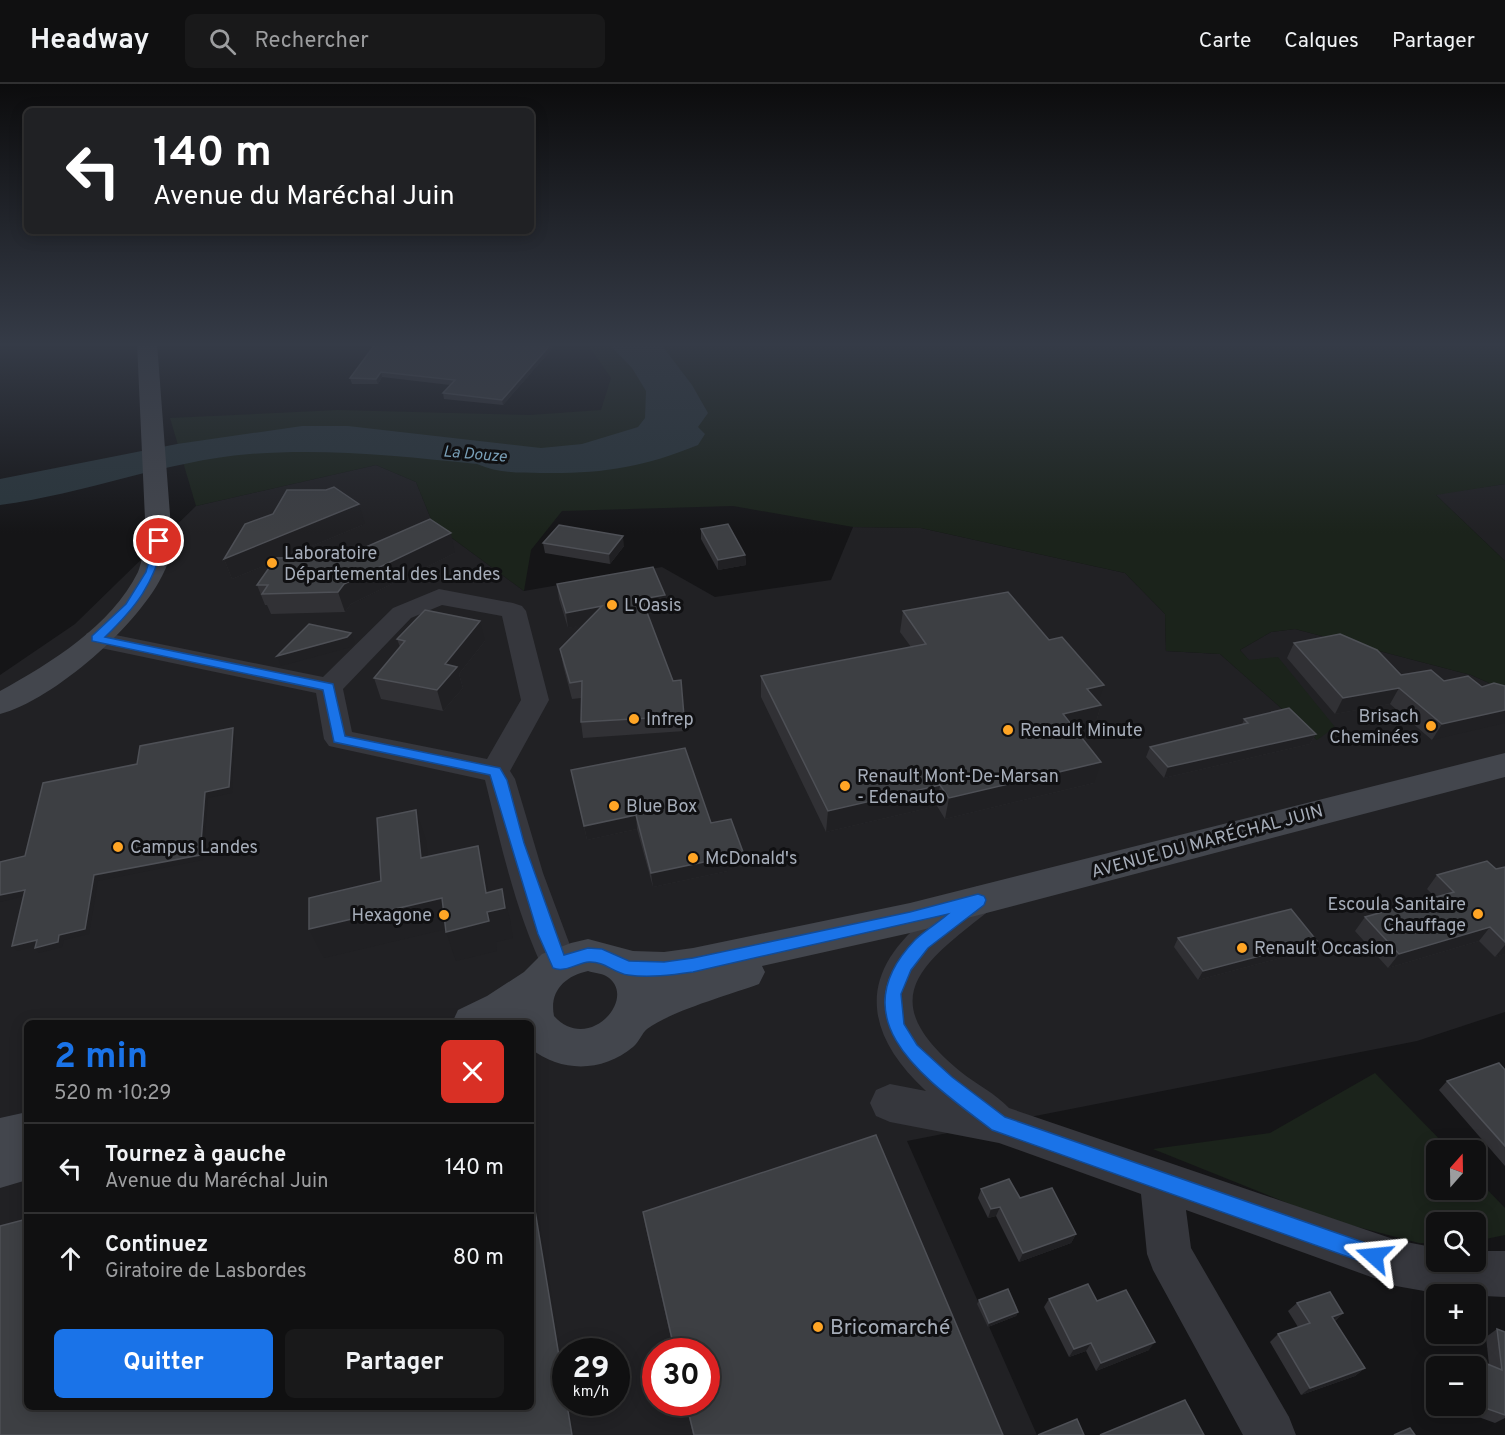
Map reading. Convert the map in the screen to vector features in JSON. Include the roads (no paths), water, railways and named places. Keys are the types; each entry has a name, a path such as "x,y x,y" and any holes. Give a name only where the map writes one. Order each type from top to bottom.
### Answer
{"main road":[{"path":"0,704 64,664 96,639 130,606 151,572 159,541 151,406"},
{"name":"AVENUE DU MARÉCHAL JUIN","path":"627,968 664,969 693,965 910,918 1505,765"},
{"name":"AVENUE DU MARÉCHAL JUIN","path":"635,1014 698,988 910,918"},
{"path":"479,1020 502,1009 548,974 588,955 602,956 627,968 639,989 639,1002 635,1014 619,1034 596,1046 569,1047 537,1035"},
{"path":"533,1020 531,1010 548,974"},
{"path":"0,1140 24,1135"},
{"path":"0,1165 24,1159"}],"street":[{"path":"329,687 402,613 439,597 513,611 535,700 495,771"},
{"path":"96,639 329,687"},
{"path":"329,687 339,739 495,771 500,780 546,934 548,974"},
{"path":"978,900 933,933 913,954 895,986 892,1010 896,1025 910,1050 945,1083 999,1124"},
{"path":"890,1103 999,1124 1396,1263 1452,1274 1505,1274"},
{"path":"1161,1180 1169,1254 1271,1435"}],"water":[{"name":"La Douze","path":"645,406 704,406 708,413 698,427 705,434 698,445 658,459 602,471 524,473 492,469 477,464 420,458 278,452 187,463 63,493 0,505 0,479 177,444 302,426 348,426 541,448 582,444 638,427 645,418"}],"place":[{"name":"Laboratoire Départemental des Landes","path":"272,563"},
{"name":"L'Oasis","path":"612,605"},
{"name":"Infrep","path":"634,719"},
{"name":"Brisach Cheminées","path":"1431,726"},
{"name":"Renault Minute","path":"1008,730"},
{"name":"Renault Mont-De-Marsan - Edenauto","path":"845,786"},
{"name":"Blue Box","path":"614,806"},
{"name":"Campus Landes","path":"118,847"},
{"name":"McDonald's","path":"693,858"},
{"name":"Escoula Sanitaire Chauffage","path":"1478,914"},
{"name":"Hexagone","path":"444,915"},
{"name":"Renault Occasion","path":"1242,948"},
{"name":"Bricomarché","path":"818,1327"}]}
